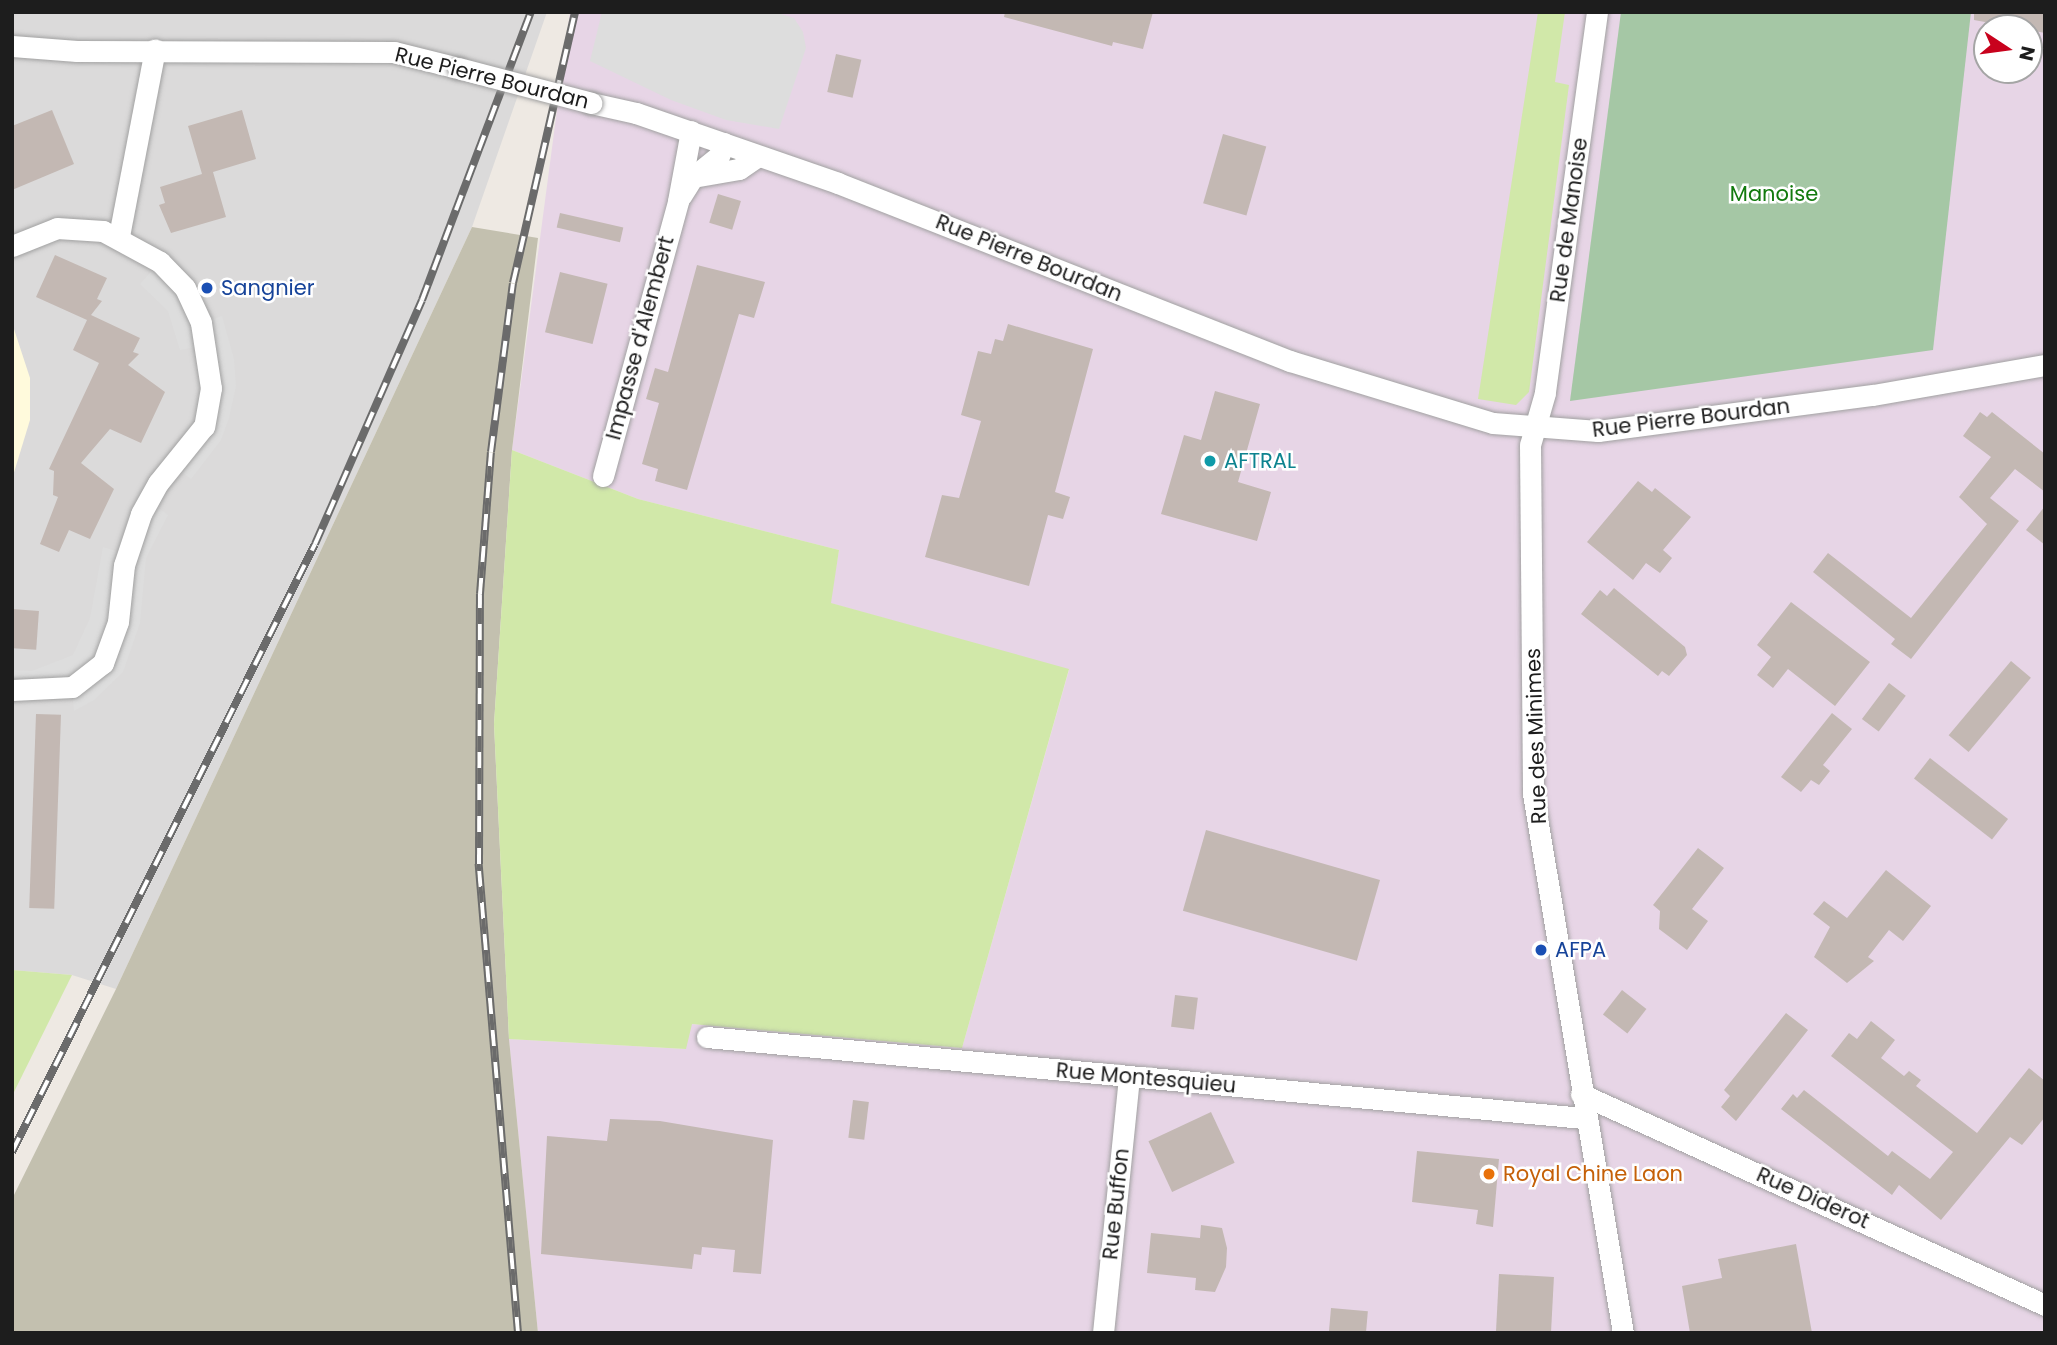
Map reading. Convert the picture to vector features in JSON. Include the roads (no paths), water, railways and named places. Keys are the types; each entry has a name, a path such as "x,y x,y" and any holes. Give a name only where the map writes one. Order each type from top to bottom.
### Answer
{"street":[{"name":"Rue de Manoise","path":"1535,427 1545,393 1597,12"},
{"name":"Rue Pierre Bourdan","path":"12,47 394,52 458,68 691,131 838,183 1290,361 1461,417 1535,427 1598,431 1873,395 2045,365"},
{"path":"119,236 155,49"},
{"name":"Impasse d'Alembert","path":"603,475 678,201 691,131"},
{"name":"Impasse d'Alembert","path":"678,201 693,177 719,156 724,143"},
{"path":"693,177 739,169 758,156"},
{"path":"12,246 57,228 103,230 119,236 160,262 185,288 201,323 210,356 211,388 204,426 158,483 141,514 124,565 118,622 103,663 72,687 12,690"},
{"name":"Rue des Minimes","path":"1535,427 1530,445 1533,794 1584,1118 1623,1333"},
{"name":"Rue Montesquieu","path":"707,1037 1584,1118"},
{"name":"Rue Buffon","path":"1103,1333 1129,1076"},
{"name":"Rue Diderot","path":"1581,1094 2045,1304"}],"railway":[{"path":"12,1152 315,544 422,300 531,12"},
{"path":"518,1333 479,864 480,594 491,452 513,283 575,12"}],"place":[{"name":"Sangnier","path":"207,288"},
{"name":"AFTRAL","path":"1210,461"},
{"name":"AFPA","path":"1541,950"},
{"name":"Royal Chine Laon","path":"1489,1174"}],"park label":[{"name":"Manoise","path":"1774,194"}]}
